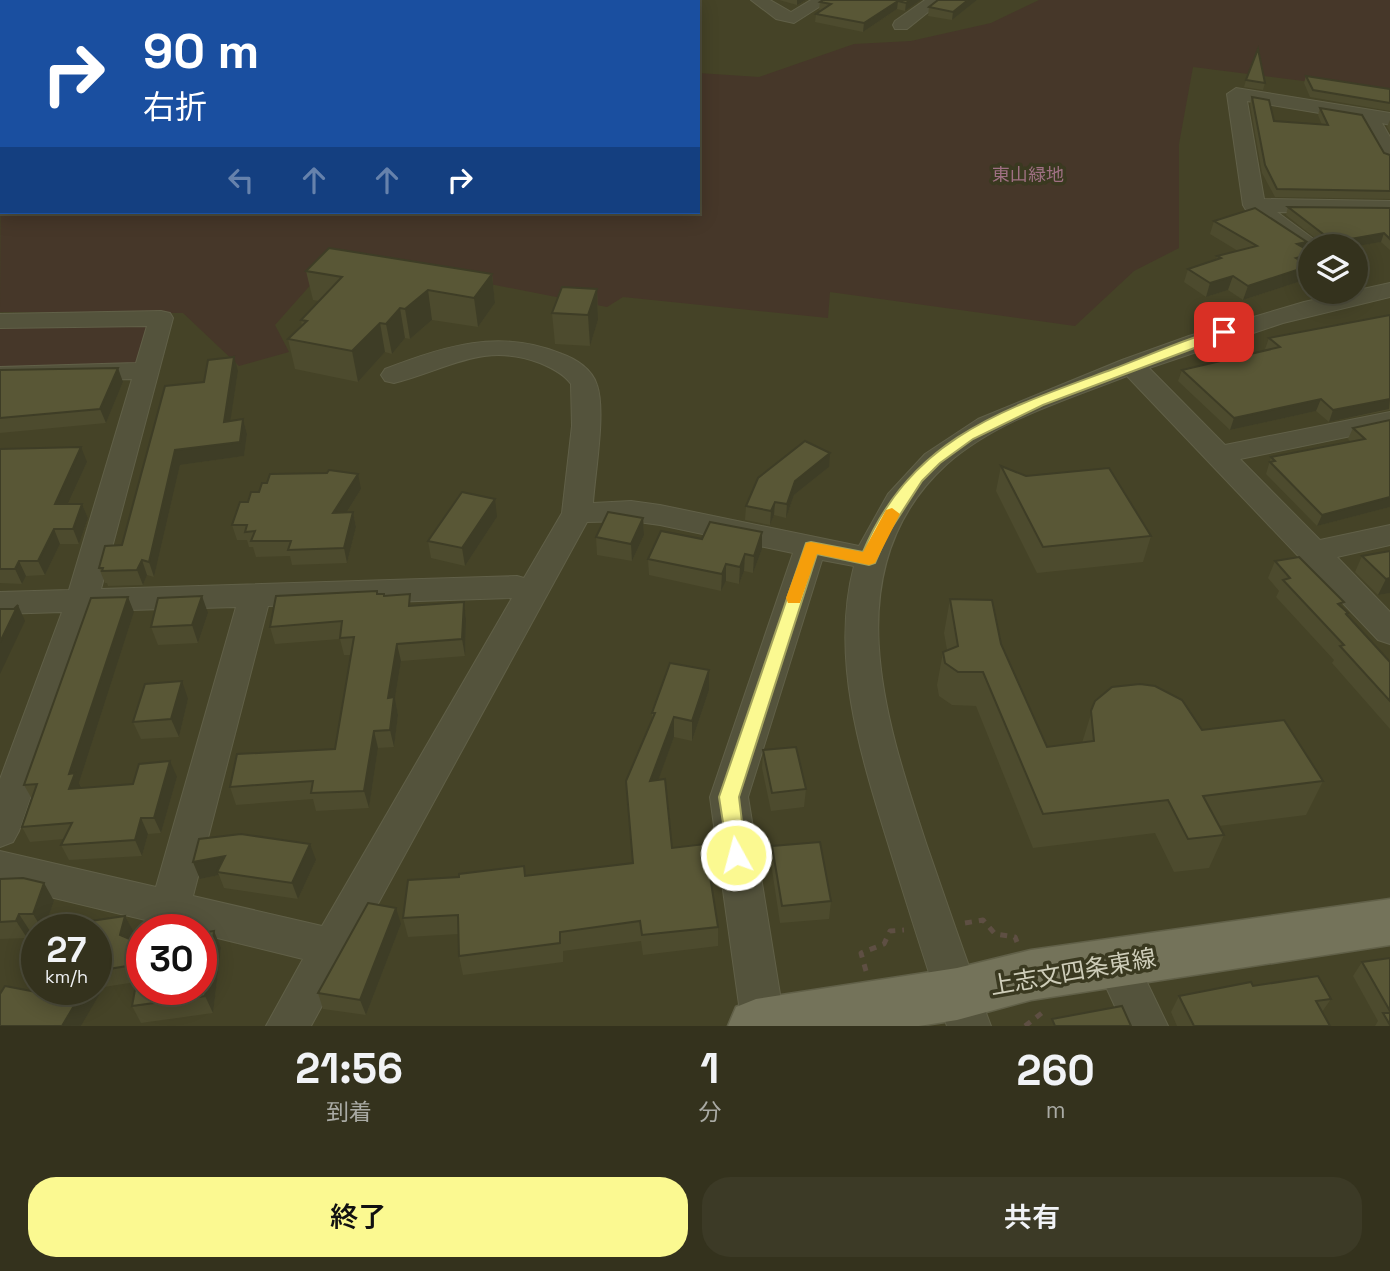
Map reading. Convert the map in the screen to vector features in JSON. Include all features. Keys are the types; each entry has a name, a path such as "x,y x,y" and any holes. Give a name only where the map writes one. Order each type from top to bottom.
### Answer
{"main road":[{"name":"上志文四条東線","path":"760,1026 963,1010 1031,975 1390,922"}],"street":[{"path":"759,0 782,15 794,18 822,0"},
{"path":"901,25 935,0"},
{"path":"1298,238 1254,205 1236,94 1390,119"},
{"path":"1368,116 1390,155"},
{"path":"1254,205 1390,207"},
{"path":"963,1010 882,764 867,698 861,655 860,615 869,559 878,535 917,478 951,447 1000,419 1131,365 1224,332 1376,294"},
{"path":"0,321 161,318 82,601 0,831"},
{"path":"288,1026 577,513 587,403 583,383 576,373 537,352 506,346 479,346 446,353 394,375"},
{"path":"1131,365 1390,632"},
{"path":"0,375 147,371"},
{"path":"1219,455 1390,420"},
{"path":"577,513 631,511 660,515 869,559"},
{"path":"1314,552 1390,535"},
{"path":"760,1026 729,797 811,547"},
{"path":"0,603 517,587 531,593"},
{"path":"170,908 255,595"},
{"path":"0,868 332,947"},
{"path":"1116,963 1146,1026"}],"green space":[{"name":"東山緑地","path":"1039,0 1390,0 1390,92 1193,67 1179,144 1179,248 1134,271 1075,326 830,292 828,318 623,297 607,307 338,254 275,325 289,352 239,366 183,313 0,312 1,214 700,214 700,73 759,77 854,44 911,41 991,23"},
{"path":"155,323 140,364 0,368 0,324"}],"building":[{"path":"910,0 906,3 898,1 864,23 816,14 831,4 820,2"},
{"path":"938,0 968,0 953,12 929,7"},
{"path":"1258,49 1265,83 1246,80"},
{"path":"1306,76 1390,89 1390,103 1313,90"},
{"path":"1252,97 1269,100 1274,121 1328,125 1320,108 1362,115 1384,153 1390,155 1390,191 1277,189 1265,165"},
{"path":"1288,207 1390,208 1390,239 1384,233 1368,236 1323,234"},
{"path":"1255,208 1298,236 1298,270 1248,286 1233,276 1210,283 1188,269 1221,258 1217,256 1257,246 1214,221"},
{"path":"329,248 492,274 474,298 428,290 405,309 400,308 386,324 380,323 352,351 288,339 307,321 301,320 342,277 306,271"},
{"path":"562,287 597,289 588,315 552,313"},
{"path":"1390,315 1390,399 1333,410 1321,399 1234,418 1182,370 1280,347 1269,338"},
{"path":"234,357 224,422 243,419 240,442 175,450 149,562 142,560 137,570 102,571 103,568 99,568 105,546 122,545 165,386 204,382 208,360"},
{"path":"118,368 100,409 0,418 0,370"},
{"path":"1390,420 1390,497 1322,515 1270,462 1275,461 1271,457 1365,439 1353,428"},
{"path":"805,441 830,453 795,481 787,504 775,502 771,511 746,506 758,478"},
{"path":"81,447 55,504 82,504 73,529 54,529 38,561 19,561 15,569 0,569 0,449"},
{"path":"1001,466 1026,476 1109,468 1151,536 1043,547"},
{"path":"329,470 358,474 333,513 353,512 344,548 288,550 291,541 251,541 255,531 245,532 247,525 232,525 240,502 248,502 251,492 259,492 262,483 267,483 270,474 327,473"},
{"path":"462,492 495,499 462,548 428,541"},
{"path":"608,512 643,518 631,544 596,537"},
{"path":"710,522 762,532 754,556 745,554 740,567 726,564 722,574 648,559 661,531 702,539"},
{"path":"1390,551 1390,578 1386,579 1362,556"},
{"path":"1299,557 1344,602 1338,604 1390,662 1390,701 1340,646 1344,645 1283,580 1290,578 1275,561"},
{"path":"377,591 377,594 384,596 410,594 409,606 464,602 462,639 397,644 388,698 394,697 390,730 374,731 364,791 311,793 313,781 230,787 237,754 335,749 354,637 340,638 342,621 270,627 276,596"},
{"path":"202,596 192,625 151,627 158,598"},
{"path":"128,597 69,774 75,773 69,789 133,784 139,764 170,761 154,818 141,818 135,840 61,845 72,823 22,827 37,784 24,785 91,598"},
{"path":"950,599 992,600 1001,644 1047,747 1094,741 1091,711 1095,701 1112,687 1140,684 1155,686 1182,700 1202,730 1284,720 1323,781 1203,796 1224,835 1188,839 1168,800 1043,814 983,672 958,672 945,663 943,652 958,646"},
{"path":"18,605 0,642 0,609 14,609"},
{"path":"670,663 709,670 692,721 674,717 650,781 665,779 672,848 705,844 718,927 642,935 640,921 560,932 560,943 459,956 458,915 403,918 408,880 459,877 459,874 524,866 525,876 633,863 626,781 655,713 652,713"},
{"path":"182,681 171,719 133,722 145,684"},
{"path":"796,747 806,789 772,793 763,750"},
{"path":"241,834 310,844 292,883 217,872 225,856 193,862 199,839"},
{"path":"820,842 831,901 782,906 772,846"},
{"path":"23,878 44,883 33,914 19,914 16,921 0,922 0,879"},
{"path":"368,903 396,908 360,1000 318,993"},
{"path":"125,916 120,935 126,938 126,966 112,968 112,918"},
{"path":"1390,958 1390,1011 1362,962"},
{"path":"1318,976 1331,999 1316,1001 1330,1026 1194,1026 1179,996 1251,982 1253,986"},
{"path":"5,986 21,989 21,1005 74,1005 62,1026 0,1026 0,994"},
{"path":"1122,1006 1131,1026 1055,1026 1052,1019"},
{"path":"1383,1013 1390,1013 1390,1025"}],"slow traffic":[{"path":"794,598 811,547 869,559 878,535 892,514"}],"route":[{"path":"736,855 729,797 811,547 869,559 878,535 917,478 935,460 968,436 1038,402 1224,332"}]}
